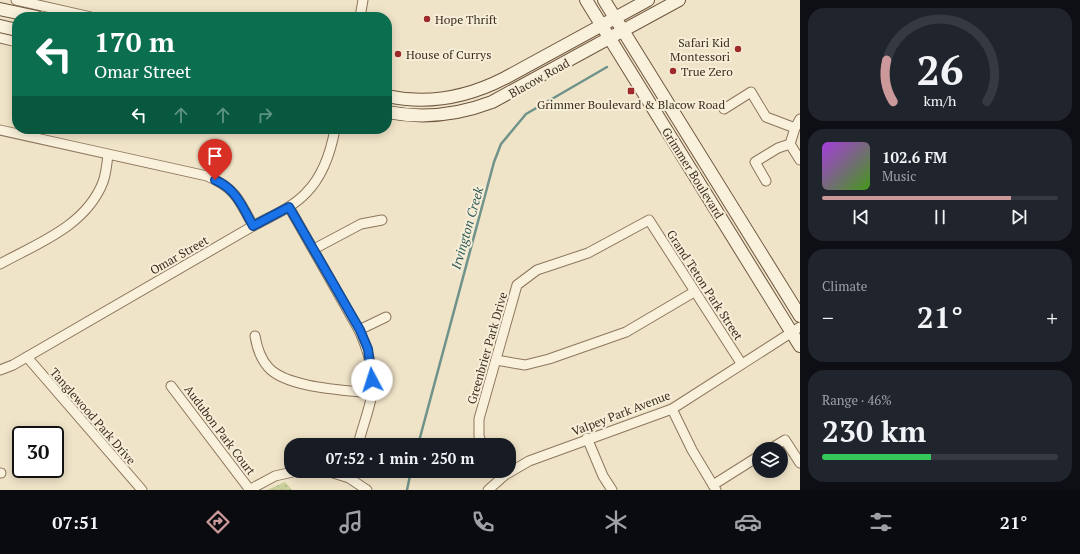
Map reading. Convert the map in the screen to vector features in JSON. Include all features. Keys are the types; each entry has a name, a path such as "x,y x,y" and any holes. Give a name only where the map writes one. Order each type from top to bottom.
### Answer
{"main road":[{"name":"Grimmer Boulevard","path":"586,0 796,330 800,346"},
{"name":"Grimmer Boulevard","path":"604,0 800,316"},
{"name":"Blacow Road","path":"392,97 434,100 473,92 505,78 648,0"},
{"name":"Blacow Road","path":"392,113 432,116 477,108 508,95 679,0"},
{"path":"0,9 14,12"},
{"path":"0,26 12,29"}],"street":[{"path":"16,0 69,12"},
{"path":"361,12 363,0"},
{"path":"0,38 12,41"},
{"path":"724,109 750,92 766,117 795,128"},
{"path":"800,119 795,128 790,144 800,160"},
{"path":"0,130 12,133"},
{"path":"17,134 207,176 223,183 234,192 253,226"},
{"name":"Omar Street","path":"0,370 27,357 253,226 289,207 306,193 321,170 331,146 334,134"},
{"path":"766,181 755,162 778,148 790,144"},
{"path":"0,264 73,224 88,207 103,182 108,155"},
{"path":"289,207 360,330 368,349 371,366 372,393 360,438"},
{"path":"314,250 361,224 382,220"},
{"name":"Grand Teton Park Street","path":"649,220 741,363"},
{"name":"Greenbrier Park Drive","path":"480,438 479,418 517,285 537,270 588,253 649,220"},
{"path":"496,360 525,365 550,360 626,332 694,292"},
{"path":"360,330 386,317"},
{"name":"Valpey Park Avenue","path":"516,467 587,438 672,409 741,363 796,330"},
{"path":"255,336 259,353 268,368 282,378 296,383 372,393"},
{"name":"Tanglewood Park Drive","path":"27,357 142,490"},
{"name":"Audubon Park Court","path":"171,386 250,490"},
{"path":"672,409 692,450 714,487 752,461"},
{"path":"587,438 603,476 612,490"},
{"path":"788,445 800,464"},
{"path":"250,490 275,476 284,474"},
{"path":"354,478 367,490"},
{"name":"Valpey Park Avenue","path":"488,490 499,478"}],"green space":[{"path":"285,482 292,490 267,490"}],"waterway":[{"name":"Irvington Creek","path":"420,438 494,162 501,144 526,114 607,67"},
{"name":"Irvington Creek","path":"407,490 410,478"}],"place":[{"name":"Hope Thrift","path":"427,19"},
{"name":"Safari Kid Montessori","path":"738,49"},
{"name":"House of Currys","path":"398,54"},
{"name":"True Zero","path":"673,71"},
{"name":"Grimmer Boulevard & Blacow Road","path":"631,91"}],"route":[{"path":"215,180 223,183 234,192 253,226 289,207 360,330 368,349 372,380"}]}
